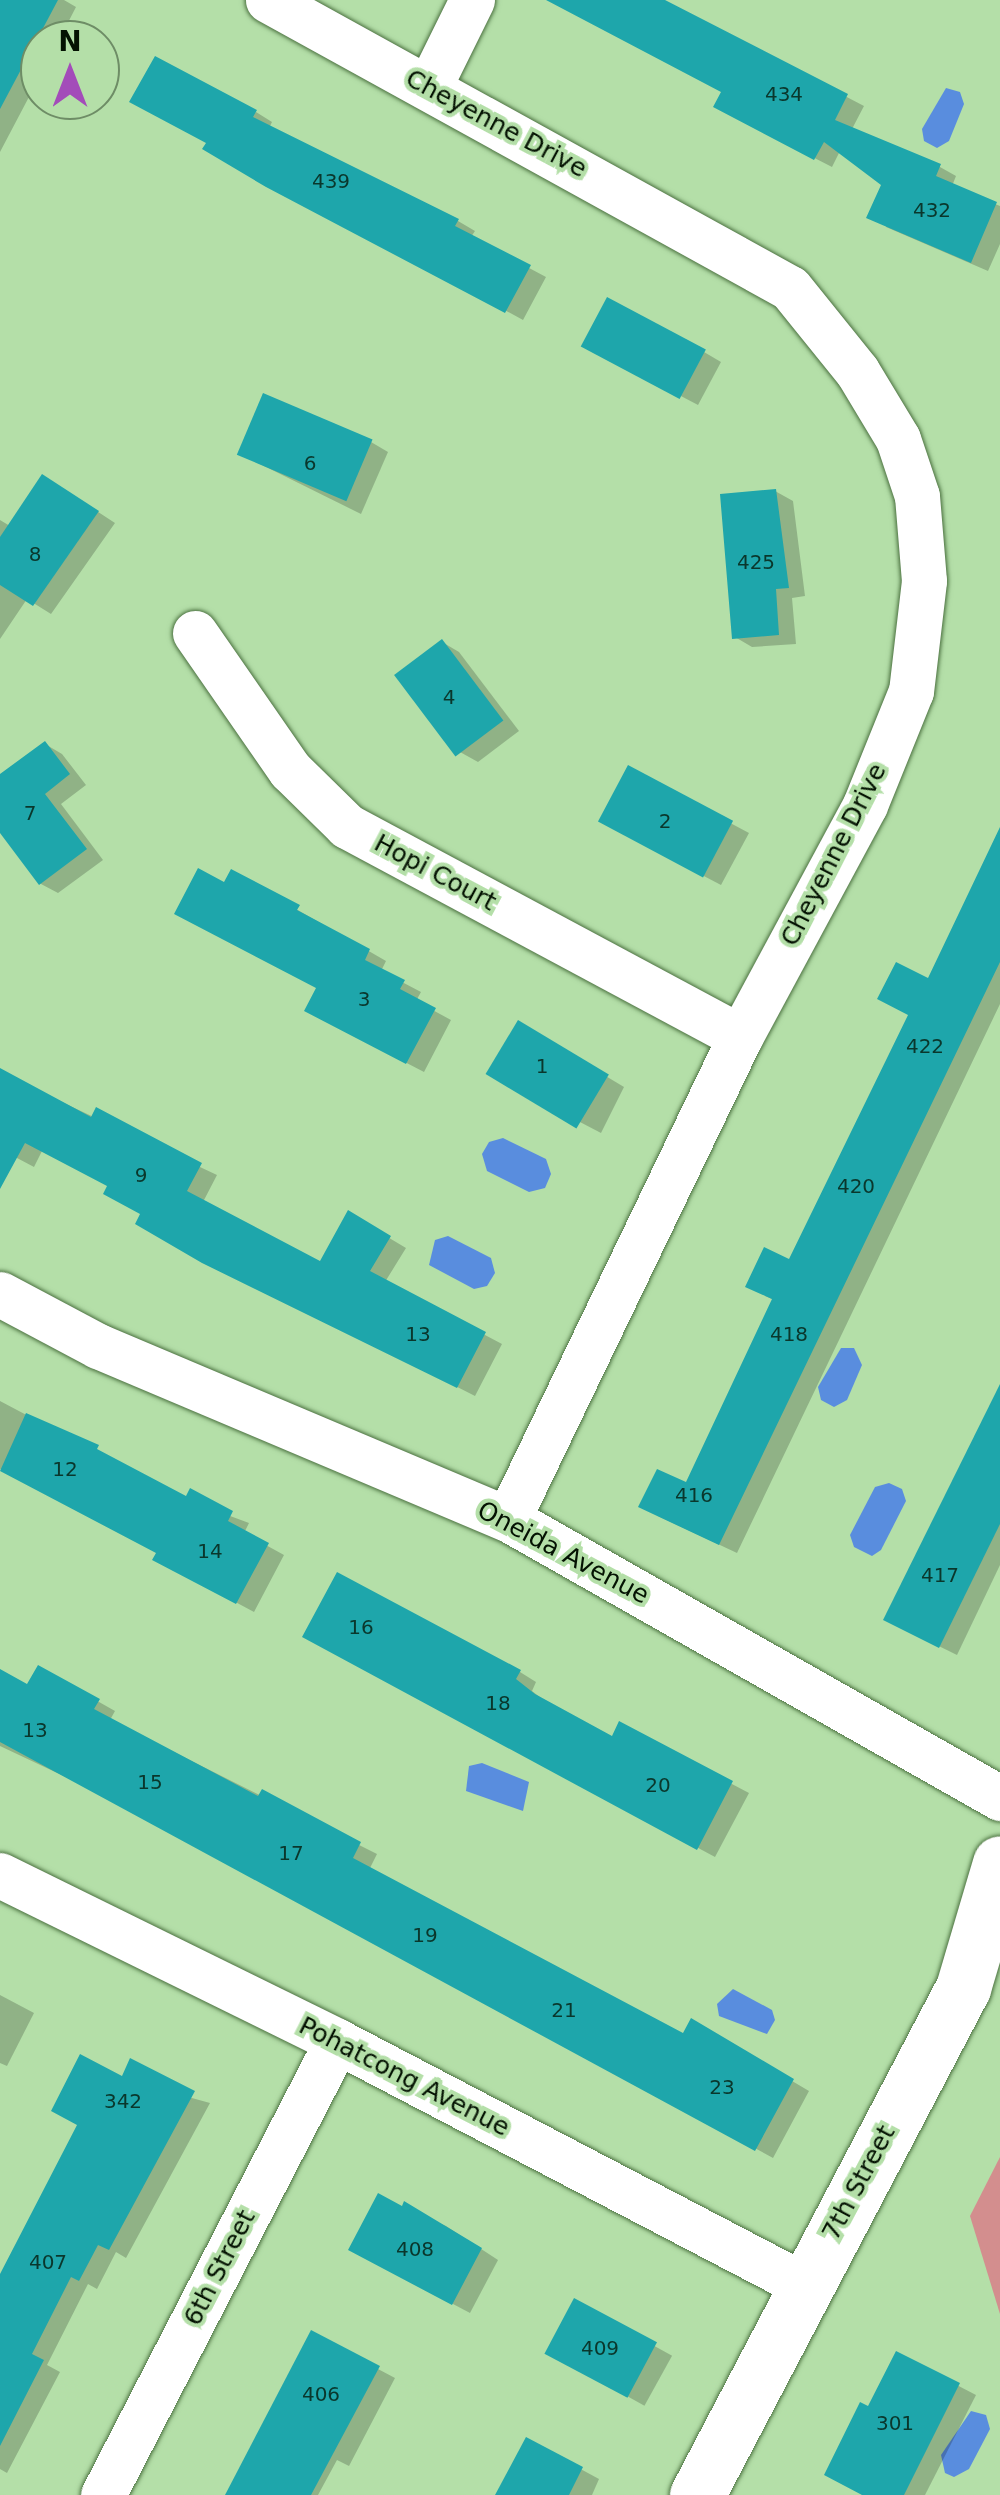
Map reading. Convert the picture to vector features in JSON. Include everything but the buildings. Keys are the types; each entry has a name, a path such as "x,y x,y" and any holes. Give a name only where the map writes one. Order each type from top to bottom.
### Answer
{"street":[{"name":"Cheyenne Drive","path":"268,0 790,288 857,371 898,439 917,496 924,581 910,691 865,805 740,1037 508,1519"},
{"path":"429,87 472,0"},
{"name":"Hopi Court","path":"195,633 290,770 347,826 740,1037"},
{"name":"Oneida Avenue","path":"0,1294 98,1346 508,1519 1000,1798"},
{"name":"7th Street","path":"698,2495 804,2285 963,1988 1000,1863"},
{"name":"Pohatcong Avenue","path":"0,1875 337,2041 804,2285"},
{"name":"6th Street","path":"103,2495 337,2041"}],"shaded area":[{"path":"1000,2157 1000,2314 970,2216"}],"water":[{"path":"946,88 960,92 964,104 949,141 937,148 924,141 922,129"},
{"path":"503,1138 546,1159 551,1174 545,1188 529,1192 487,1171 482,1154 489,1142"},
{"path":"448,1236 491,1258 495,1273 487,1286 474,1289 429,1265 435,1240"},
{"path":"841,1348 854,1348 862,1365 847,1400 834,1407 821,1400 818,1387"},
{"path":"889,1483 902,1489 906,1501 881,1550 872,1556 854,1547 850,1535 875,1487"},
{"path":"482,1763 529,1782 523,1811 466,1791 469,1766"},
{"path":"733,1989 772,2010 775,2020 767,2034 719,2016 717,2004"},
{"path":"971,2411 986,2415 990,2429 969,2469 954,2477 945,2473 941,2455"}]}
